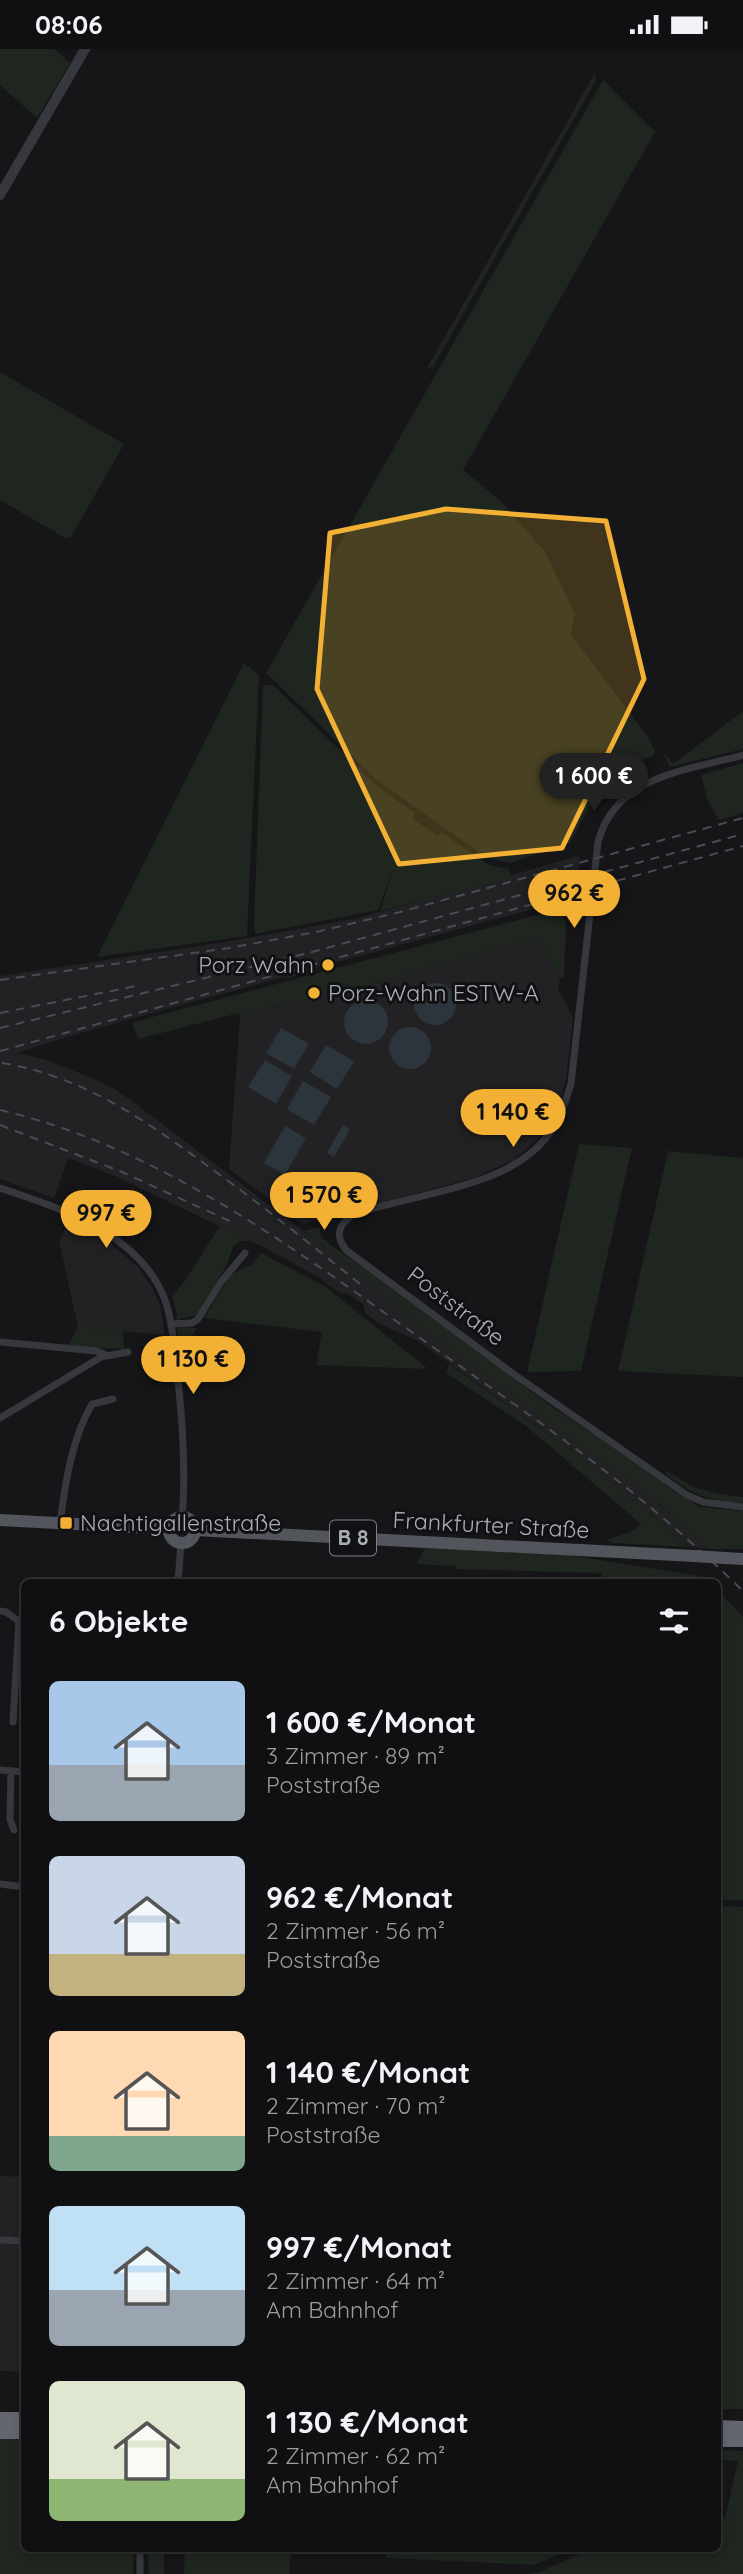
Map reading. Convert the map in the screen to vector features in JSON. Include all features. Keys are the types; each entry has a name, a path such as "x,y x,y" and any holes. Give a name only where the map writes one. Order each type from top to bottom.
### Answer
{"highway":[{"path":"0,2419 21,2419"},
{"path":"721,2427 743,2428"},
{"path":"0,2432 21,2433"},
{"path":"721,2440 743,2440"}],"main road":[{"path":"182,1518 192,1523 195,1530 191,1540 181,1543 171,1537 169,1529 175,1520 182,1518"},
{"path":"0,1520 169,1529"},
{"name":"Frankfurter Straße","path":"195,1530 743,1559"}],"street":[{"path":"0,195 85,49"},
{"name":"Poststraße","path":"743,755 645,783 619,801 605,821 597,854 571,1084 561,1116 546,1139 520,1161 495,1175 360,1213 345,1220 338,1233 346,1250 515,1375 687,1495 704,1502 743,1507"},
{"path":"0,1188 52,1207 109,1235 136,1255 156,1281 167,1306 171,1324 184,1443 182,1518"},
{"path":"171,1324 198,1319 221,1282 246,1253"},
{"path":"0,1342 97,1351 106,1355"},
{"path":"0,1418 106,1355 128,1352"},
{"path":"60,1523 64,1491 85,1419 92,1404 113,1399"},
{"path":"178,1579 181,1543"},
{"path":"0,1611 21,1622"},
{"path":"13,1722 21,1634"},
{"path":"0,1770 21,1772"},
{"path":"11,1771 10,1819 14,1830"},
{"path":"0,1884 21,1887"},
{"path":"0,2240 21,2241"},
{"path":"139,2552 140,2574"}],"highlighted area":[{"path":"446,509 606,521 644,679 562,848 399,864 317,689 330,533"}],"shaded area":[{"path":"0,49 54,49 70,63 37,118 0,85"},
{"path":"595,73 596,80 433,367 427,368"},
{"path":"603,80 655,132 463,470 501,501 545,552 575,613 571,635 650,740 655,752 653,756 633,763 607,783 595,796 570,843 510,863 479,852 378,781 266,673"},
{"path":"0,372 124,444 71,537 65,538 0,500"},
{"path":"244,663 259,675 247,936 97,957"},
{"path":"263,685 273,685 378,787 415,813 413,819 438,836 441,832 489,865 509,869 511,877 380,911 394,868 378,910 255,934"},
{"path":"743,711 743,749 670,767 662,750 673,764"},
{"path":"743,763 743,813 719,820 708,801 701,775"},
{"path":"579,856 578,897 315,968 314,972 284,977 145,1015 18,1053 47,1060 84,1075 113,1088 132,1101 369,1281 418,1325 606,1461 710,1549 690,1547 588,1463 420,1342 380,1324 365,1313 363,1304 346,1293 341,1294 318,1277 265,1248 117,1177 68,1158 54,1198 0,1179 0,976 231,941 358,918"},
{"path":"556,910 562,912 566,925 564,977 560,978 538,937 334,994 235,1014 138,1039 132,1023 156,1016"},
{"path":"538,937 560,978 558,990 573,1017 566,1079 559,1104 545,1132 514,1160 473,1178 303,1224 229,1169 240,1016 237,1014 334,994"},
{"path":"435,983 450,989 456,1004 450,1019 435,1025 420,1019 414,1004 420,989"},
{"path":"366,1000 381,1007 388,1022 381,1037 366,1044 351,1037 344,1022 351,1007"},
{"path":"410,1027 425,1033 431,1048 425,1063 410,1069 395,1063 389,1048 395,1033"},
{"path":"281,1028 309,1044 294,1069 266,1053"},
{"path":"326,1045 354,1061 337,1089 310,1072"},
{"path":"265,1060 292,1076 276,1104 248,1087"},
{"path":"303,1081 331,1097 314,1125 287,1109"},
{"path":"343,1125 350,1129 334,1157 327,1153"},
{"path":"285,1126 306,1138 285,1175 264,1163"},
{"path":"579,1144 632,1148 581,1371 527,1372"},
{"path":"668,1151 743,1158 743,1377 618,1371"},
{"path":"69,1221 110,1243 140,1269 160,1306 165,1335 78,1327 59,1241"},
{"path":"220,1226 250,1241 240,1241 233,1246 227,1265 197,1315 176,1320 172,1296"},
{"path":"319,1227 322,1238 332,1246 381,1279 549,1405 644,1467 674,1491 700,1507 743,1511 743,1549 710,1549 649,1495 418,1325 369,1281 304,1231"},
{"path":"261,1253 326,1287 428,1369 316,1365 322,1332 204,1318 231,1274 251,1265"},
{"path":"78,1327 123,1331 124,1349 68,1346"},
{"path":"177,1328 197,1328 183,1350 180,1349"},
{"path":"449,1364 588,1463 690,1547 612,1543 607,1540 635,1530 641,1524 525,1425 446,1373"},
{"path":"667,1471 696,1488 743,1497 743,1503 702,1496 666,1474"},
{"path":"425,1548 568,1555 708,1579 601,1579 602,1573 456,1569 455,1566 416,1564"},
{"path":"721,1593 743,1617 743,1900 721,1900"},
{"path":"721,1906 743,1907 743,2409 721,2409"},
{"path":"0,2176 21,2177 21,2372 0,2371"},
{"path":"0,2439 21,2439 21,2552 133,2552 133,2574 0,2574"},
{"path":"721,2450 743,2451 743,2574 526,2574 539,2572 585,2552 721,2552 721,2519 725,2518 738,2461 721,2460"},
{"path":"148,2552 164,2552 164,2574 149,2574"},
{"path":"185,2552 291,2552 289,2574 184,2574"},
{"path":"387,2552 565,2552 534,2565 386,2558"}],"railway":[{"path":"0,980 229,948 316,932 400,912 743,818"},
{"path":"0,1028 312,952 743,834"},
{"path":"0,1051 743,846"},
{"path":"0,1013 141,985"},
{"path":"2,1063 59,1078 112,1102 185,1150 249,1197 365,1288"},
{"path":"0,1110 60,1127 117,1150 172,1176 278,1239 530,1415 628,1489 743,1591"},
{"path":"0,1125 122,1172 236,1224"}],"place":[{"name":"Porz Wahn","path":"328,965"},
{"name":"Porz-Wahn ESTW-A","path":"314,993"},
{"name":"Nachtigallenstraße","path":"66,1523"}]}
